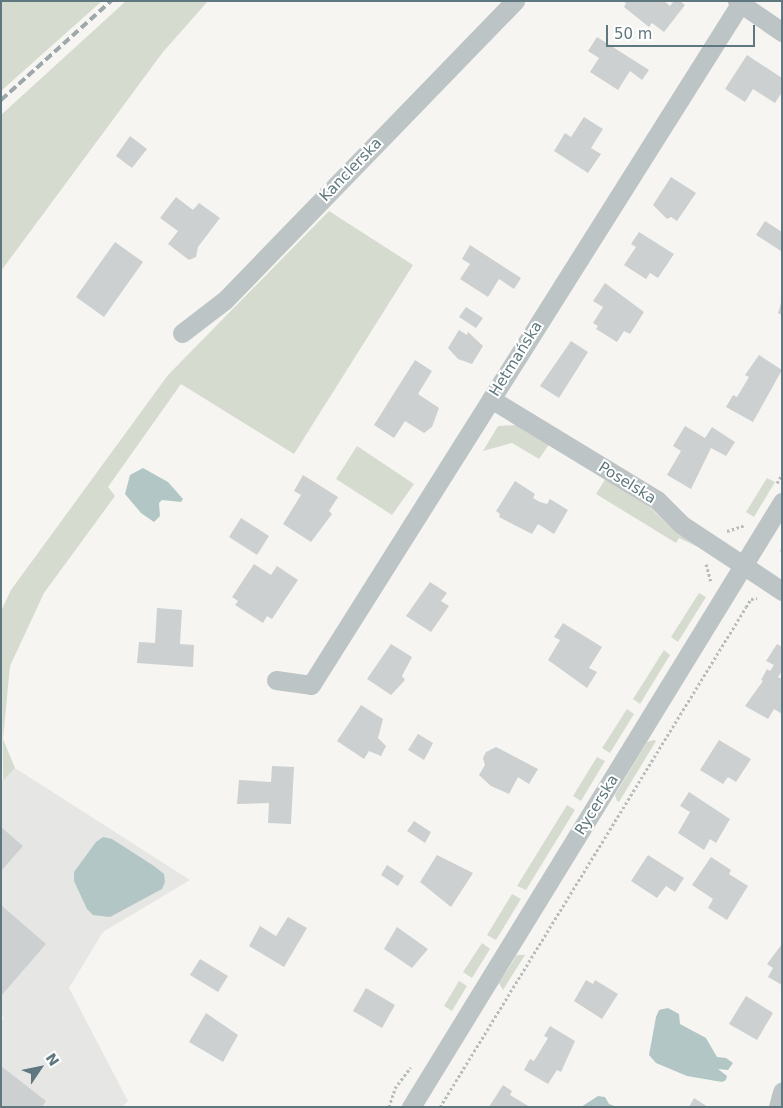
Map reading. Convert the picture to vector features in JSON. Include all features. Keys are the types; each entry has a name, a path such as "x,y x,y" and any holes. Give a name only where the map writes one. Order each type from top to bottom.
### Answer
{"street":[{"name":"Kanclerska","path":"182,333 225,300 515,1"},
{"path":"738,2 782,32"},
{"name":"Hetmańska","path":"276,680 311,685 738,2"},
{"name":"Poselska","path":"491,399 657,500 682,524 778,589"},
{"name":"Rycerska","path":"411,1107 782,502"},
{"path":"778,1107 782,1092"}],"path":[{"path":"782,549 782,554"},
{"path":"440,1107 746,607 752,599 765,597 778,589"},
{"path":"388,1101 389,1107"}],"shaded area":[{"path":"1,1 102,1 1,91"},
{"path":"126,1 208,1 163,52 1,271 1,115"},
{"path":"329,211 413,265 294,454 181,384 108,487 115,496 44,593 10,666 3,739 15,768 3,781 1,611 11,590 168,375"},
{"path":"517,425 550,443 539,459 512,443 483,451 498,426"},
{"path":"357,446 414,484 392,515 336,479"},
{"path":"143,468 168,482 183,499 181,502 162,500 159,503 160,516 154,522 141,513 125,494 130,475"},
{"path":"606,478 643,501 678,534 698,547 679,538 676,543 596,494"},
{"path":"767,478 775,482 754,517 746,512"},
{"path":"699,593 706,597 678,642 671,637"},
{"path":"664,650 670,655 640,704 633,699"},
{"path":"627,709 634,714 610,753 602,748"},
{"path":"656,741 619,802 617,801 615,795 647,742"},
{"path":"597,757 605,761 581,801 573,796"},
{"path":"15,768 190,880 103,932 69,988 128,1101 122,1107 1,1107 1,1022 4,1018 1,1016 1,783"},
{"path":"567,805 575,810 526,890 517,886"},
{"path":"103,837 112,839 154,866 164,874 165,882 162,889 110,917 93,915 87,909 74,881 74,872 96,842"},
{"path":"512,894 521,899 496,940 487,935"},
{"path":"482,943 490,949 472,978 463,972"},
{"path":"517,955 525,955 503,990 499,983"},
{"path":"459,981 467,986 452,1011 444,1006"},
{"path":"668,1008 679,1014 680,1024 706,1038 717,1057 726,1058 733,1063 728,1070 718,1069 727,1076 726,1080 722,1082 687,1076 656,1063 649,1055 656,1017 659,1010"},
{"path":"598,1096 605,1097 609,1104 617,1107 581,1107"}],"building":[{"path":"623,1 664,1 670,6 674,1 680,1 685,5 664,32 652,23 649,27 624,7 626,3"},
{"path":"597,37 649,70 642,80 630,71 618,90 590,72 599,58 588,51"},
{"path":"747,55 782,78 782,92 775,103 753,89 745,102 725,89"},
{"path":"584,117 603,129 591,148 601,154 588,173 554,151 565,133 571,137"},
{"path":"130,136 147,149 132,168 116,156"},
{"path":"671,177 696,193 677,221 671,217 667,219 653,205"},
{"path":"176,197 193,210 199,203 220,218 198,247 196,257 189,260 168,244 178,231 160,218"},
{"path":"765,221 782,232 781,251 756,235"},
{"path":"639,232 674,254 658,278 650,273 646,279 624,265 636,247 631,244"},
{"path":"115,242 143,262 104,317 76,297"},
{"path":"470,245 521,278 514,289 499,279 488,297 460,279 470,264 462,259"},
{"path":"605,283 644,312 630,334 624,331 617,342 596,329 598,326 593,323 603,307 593,301"},
{"path":"782,300 782,315 778,313"},
{"path":"466,307 483,318 476,328 459,317"},
{"path":"459,330 467,335 468,332 483,346 472,364 458,359 448,348"},
{"path":"571,341 588,352 559,398 540,386"},
{"path":"759,355 782,370 753,422 726,407 733,395 737,397 749,377 745,375"},
{"path":"415,360 432,371 418,394 439,408 432,427 424,433 405,421 394,438 374,425"},
{"path":"685,426 705,438 712,427 735,442 726,456 711,448 691,489 667,475 681,451 673,446"},
{"path":"303,475 338,497 329,511 332,514 311,542 283,524 301,495 294,491"},
{"path":"515,481 535,494 533,498 540,502 547,504 550,499 568,510 554,534 538,524 532,534 499,517 500,514 496,511"},
{"path":"241,518 269,536 257,555 229,537"},
{"path":"254,564 271,575 277,566 298,580 272,619 267,616 263,623 235,605 238,601 232,597"},
{"path":"430,582 447,593 441,601 449,606 431,632 406,616"},
{"path":"157,608 182,610 180,644 194,645 193,667 137,663 139,642 155,643"},
{"path":"563,623 602,647 589,668 597,672 587,688 548,660 560,640 554,637"},
{"path":"391,644 412,657 402,676 405,680 391,695 367,679"},
{"path":"777,644 782,647 782,671 778,677 782,679 782,714 774,709 768,719 745,706 763,681 761,680 767,669 770,671 774,665 766,661"},
{"path":"361,705 383,719 378,738 386,746 381,756 369,751 364,759 337,741"},
{"path":"418,734 433,743 424,760 408,750"},
{"path":"719,740 751,759 736,782 728,777 723,784 700,770"},
{"path":"496,747 538,769 529,784 518,777 509,794 491,786 479,775 485,765 483,758 486,752"},
{"path":"272,766 294,767 291,824 268,823 269,803 237,804 239,780 271,782"},
{"path":"689,792 730,819 716,843 710,839 704,850 678,833 690,812 680,806"},
{"path":"414,821 431,832 425,843 407,831"},
{"path":"1,827 23,846 1,871"},
{"path":"437,855 473,873 451,907 420,882"},
{"path":"648,855 684,878 675,892 666,886 657,898 631,881"},
{"path":"711,857 731,870 729,874 748,886 727,920 708,908 713,899 692,885"},
{"path":"387,865 404,876 398,886 381,875"},
{"path":"1,905 46,944 1,996"},
{"path":"288,917 307,928 284,967 249,946 260,926 276,936"},
{"path":"397,927 428,949 412,968 384,949"},
{"path":"782,944 782,985 768,977 773,968 767,964"},
{"path":"200,959 228,976 218,992 190,975"},
{"path":"586,980 593,984 595,980 618,994 602,1019 574,1001"},
{"path":"366,988 395,1005 382,1028 353,1011"},
{"path":"746,996 773,1013 757,1040 729,1024"},
{"path":"206,1013 238,1035 223,1062 189,1042"},
{"path":"550,1026 575,1041 561,1072 557,1070 548,1084 524,1070 530,1059 534,1061 548,1038 544,1036"},
{"path":"1,1066 46,1101 42,1107 1,1107"},
{"path":"503,1085 512,1091 510,1095 530,1107 489,1107"},
{"path":"694,1098 708,1107 689,1107"}],"railway":[{"path":"1,100 111,1"}]}
